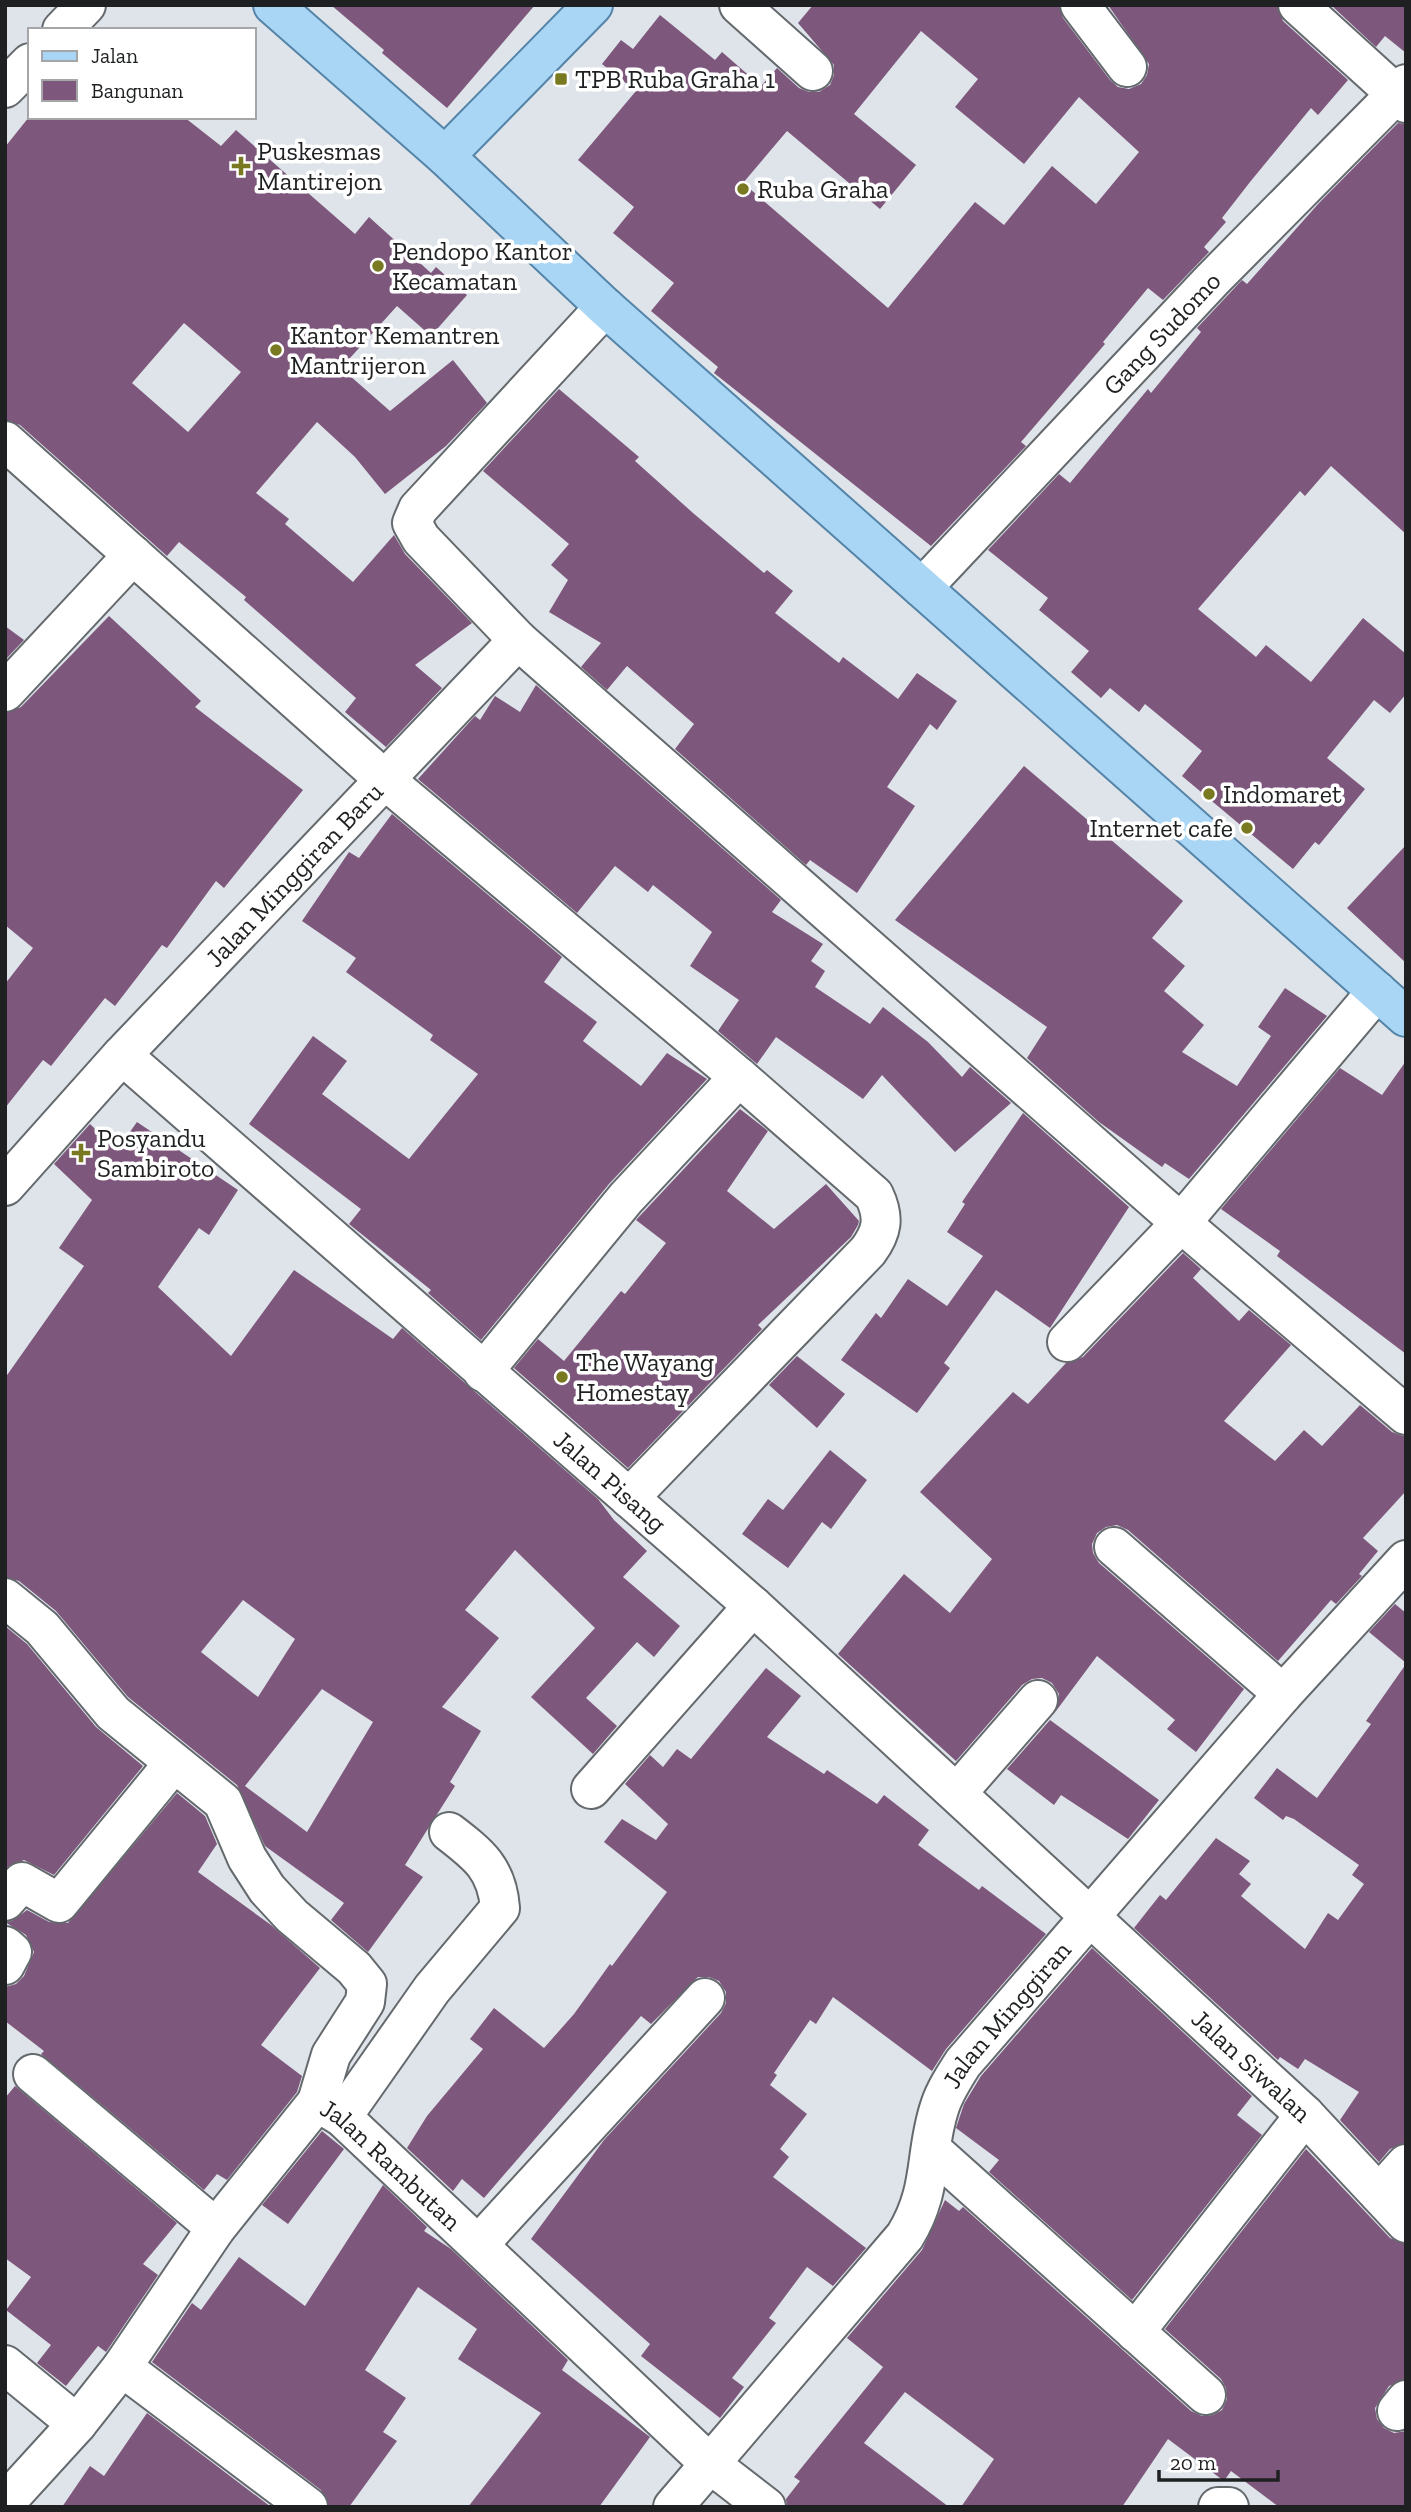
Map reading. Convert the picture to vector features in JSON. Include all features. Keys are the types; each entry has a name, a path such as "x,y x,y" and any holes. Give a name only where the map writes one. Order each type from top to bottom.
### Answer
{"main road":[{"path":"273,5 445,156 605,307 1398,1009"},
{"path":"445,156 593,5"}],"street":[{"path":"64,28 86,5"},
{"path":"739,5 813,71"},
{"path":"1080,5 1127,67"},
{"path":"1298,5 1403,94"},
{"path":"5,89 28,65"},
{"name":"Gang Sudomo","path":"922,587 1212,280 1403,94"},
{"path":"605,307 418,509 412,523 421,539 518,639 1181,1223 1406,1415"},
{"name":"Jalan Minggiran Baru","path":"5,441 384,779 122,1055 5,1186"},
{"path":"5,692 133,555"},
{"path":"518,639 384,779 739,1077 874,1195 881,1209 882,1225 868,1251 629,1498"},
{"path":"1068,1342 1181,1223 1398,1009"},
{"name":"Jalan Pisang","path":"122,1055 753,1606 1090,1916"},
{"path":"483,1372 626,1198 739,1077"},
{"path":"1114,1547 1283,1694"},
{"name":"Jalan Minggiran","path":"673,2507 905,2236 918,2215 926,2192 939,2108 963,2063 1283,1694 1406,1560"},
{"path":"5,1598 41,1628 113,1713 223,1802 247,1858 267,1889 292,1916 354,1968 367,1984 365,2002 331,2055 330,2109"},
{"path":"590,1789 753,1606"},
{"path":"957,1793 1038,1700"},
{"path":"5,1901 22,1882 59,1903 173,1764"},
{"path":"330,2109 500,1908 498,1886 477,1853 449,1832"},
{"name":"Jalan Siwalan","path":"1090,1916 1305,2115 1406,2223"},
{"path":"5,1946 12,1952 5,1965"},
{"path":"480,2243 705,1998"},
{"path":"33,2074 216,2228"},
{"name":"Jalan Rambutan","path":"5,2503 77,2424 122,2367 216,2228 330,2109 480,2243 709,2463 766,2507"},
{"path":"1135,2332 1305,2115"},
{"path":"932,2150 1206,2395"},
{"path":"1379,2194 1406,2165"},
{"path":"5,2365 77,2424"},
{"path":"122,2367 308,2507"},
{"path":"1218,2507 1229,2507"}],"building":[{"path":"331,5 535,5 447,108"},
{"path":"813,5 1059,5 1063,18 1110,80 1118,87 1129,89 1141,84 1147,75 1149,64 1108,5 1277,5 1283,21 1348,80 1318,115 1311,108 1250,182 1222,218 1226,222 1204,247 1209,252 1163,300 1148,288 1103,342 1105,344 1021,442 1026,446 931,546 714,373 718,367 651,311 674,283 613,233 634,207 578,160 636,91 602,64 621,40 633,49 660,15 715,60 722,52 761,86 777,68 799,88 819,92 830,85 834,65 798,23","holes":["921,31 978,79 955,107 1024,164 1079,97 1139,152 1096,204 1052,166 1004,225 975,202 888,308 743,183 787,131 880,209 916,165 854,114"]},
{"path":"1331,5 1406,5 1406,53 1385,36 1376,47"},
{"path":"28,118 187,119 221,146 236,130 355,234 369,217 431,273 436,267 467,295 431,336 397,306 341,368 390,411 453,360 487,403 446,446 385,494 355,457 317,422 256,493 289,519 285,524 353,582 394,535 405,554 472,623 415,665 442,688 386,747 345,712 356,698 244,600 246,597 179,542 167,556 20,425 5,420 5,147","holes":["184,323 241,372 188,432 132,383"]},
{"path":"1398,123 1406,124 1406,534 1331,466 1305,496 1300,491 1198,609 1256,657 1266,645 1311,682 1363,618 1406,654 1406,694 1390,713 1374,700 1327,758 1365,789 1319,845 1315,842 1293,869 1182,776 1202,751 1145,704 1139,712 1110,688 1101,698 1071,672 1089,651 1039,610 1048,598 988,550 1059,474 1070,483 1148,389 1151,393 1201,332 1197,328 1242,280 1247,284 1319,203"},
{"path":"559,389 639,457 635,461 693,513 764,573 767,570 793,591 775,613 839,663 843,657 898,699 917,673 957,701 937,730 930,724 887,787 915,806 857,893 810,860 806,865 675,749 694,724 627,666 607,690 581,667 601,643 549,612 568,580 551,565 569,544 483,471"},
{"path":"109,616 201,701 195,707 303,790 224,888 216,881 167,948 162,945 115,1006 105,998 51,1066 43,1060 5,1108 5,984 33,948 5,925 5,713 21,707"},
{"path":"5,626 24,640 5,660"},
{"path":"536,685 781,900 772,912 823,944 811,961 825,971 815,987 870,1024 883,1007 928,1042 962,1077 970,1067 1011,1103 955,1152 882,1075 863,1099 776,1037 757,1064 718,1031 739,1000 690,966 712,932 653,885 648,892 615,866 577,913 418,779 475,716 480,720 495,696 520,712"},
{"path":"1024,766 1183,901 1152,938 1185,966 1164,991 1204,1025 1182,1052 1237,1086 1271,1036 1258,1027 1285,988 1327,1016 1189,1179 1165,1163 1162,1167 1099,1122 1027,1058 1047,1027 895,920"},
{"path":"392,814 562,957 544,982 597,1022 583,1041 641,1086 667,1053 707,1079 609,1184 481,1340 428,1293 431,1290 349,1224 361,1209 249,1124 313,1036 347,1061 322,1094 409,1159 478,1074 430,1040 433,1035 346,972 356,958 302,921 349,852 359,858"},
{"path":"1406,845 1406,963 1347,908"},
{"path":"1406,1061 1406,1354 1277,1256 1280,1251 1221,1209 1340,1068 1382,1095"},
{"path":"740,1109 768,1131 727,1191 774,1229 826,1184 859,1221 858,1225 851,1237 758,1325 762,1329 628,1468 514,1368 538,1339 564,1361 621,1291 625,1294 666,1243 636,1220"},
{"path":"1023,1113 1129,1207 1050,1328 996,1290 944,1363 950,1368 917,1413 841,1360 876,1313 881,1318 908,1279 947,1306 983,1256 947,1232 965,1204 962,1202"},
{"path":"137,1122 238,1190 209,1235 199,1228 158,1287 231,1356 294,1270 393,1339 402,1328 598,1499 614,1520 647,1551 623,1577 680,1626 654,1657 637,1642 586,1698 617,1726 593,1754 531,1697 595,1628 515,1550 465,1610 499,1638 442,1707 481,1731 450,1782 455,1786 405,1865 423,1877 368,1952 331,1920 344,1903 265,1846 237,1785 128,1697 56,1611 19,1581 5,1577 5,1378 84,1266 59,1248 92,1200 54,1164 90,1124 117,1150","holes":["243,1600 295,1639 258,1697 201,1652","322,1689 373,1722 307,1832 245,1786"]},
{"path":"1183,1253 1201,1269 1193,1278 1239,1321 1249,1310 1291,1345 1224,1421 1275,1461 1304,1430 1322,1446 1360,1405 1392,1432 1406,1437 1406,1491 1363,1538 1378,1551 1359,1574 1362,1576 1336,1604 1331,1600 1278,1661 1128,1530 1117,1525 1106,1527 1097,1533 1092,1544 1093,1553 1099,1563 1244,1689 1196,1752 1167,1729 1175,1720 1097,1656 1056,1711 1059,1694 1052,1683 1042,1678 1032,1679 1022,1685 956,1761 838,1654 904,1574 950,1613 992,1559 920,1492 1013,1392 1028,1404 1066,1363 1083,1357"},
{"path":"797,1356 845,1394 817,1428 769,1385"},
{"path":"830,1450 867,1480 831,1529 822,1522 788,1568 742,1534 768,1499 783,1510"},
{"path":"1395,1604 1406,1613 1406,1663 1369,1632"},
{"path":"5,1626 27,1644 96,1727 143,1766 54,1875 24,1860 5,1868"},
{"path":"1406,1664 1406,2143 1390,2149 1379,2162 1340,2120 1359,2092 1305,2059 1298,2069 1280,2057 1278,2060 1134,1928 1160,1895 1166,1900 1216,1838 1250,1861 1239,1874 1251,1884 1241,1896 1305,1949 1328,1913 1338,1920 1364,1884 1352,1875 1359,1865 1294,1819 1286,1816 1283,1820 1254,1798 1277,1768 1317,1798 1371,1724 1366,1721"},
{"path":"766,1668 801,1696 767,1737 824,1774 827,1770 877,1804 884,1795 929,1830 918,1845 979,1890 982,1886 1046,1934 946,2049 932,2071 833,1997 816,2024 810,2020 774,2073 777,2075 770,2085 807,2114 780,2149 789,2157 773,2177 866,2248 833,2286 807,2267 769,2318 776,2323 732,2378 744,2387 720,2418 641,2356 650,2344 531,2239 604,2140 721,2013 726,2003 726,1992 719,1981 698,1977 651,2024 641,2016 484,2198 462,2179 453,2191 407,2148 427,2116 483,2049 470,2039 494,2008 544,2048 574,2014 610,1964 612,1966 667,1892 604,1842 622,1819 656,1840 668,1824 625,1784 650,1755 663,1767 677,1749 691,1759"},
{"path":"1050,1720 1159,1800 1128,1839 1061,1795 1054,1805 1007,1769"},
{"path":"177,1793 205,1816 217,1844 198,1872 271,1925 320,1968 261,2045 302,2076 297,2092 227,2180 217,2174 204,2190 41,2054 44,2051 5,2021 5,1987 16,1984 24,1976 34,1952 26,1935 5,1922 12,1921 27,1910 49,1922 68,1923"},
{"path":"1092,1948 1252,2096 1237,2115 1262,2135 1132,2300 989,2172 999,2160 956,2128 964,2104 981,2076"},
{"path":"15,2086 177,2223 143,2264 158,2275 106,2352 98,2346 66,2386 37,2363 51,2345 6,2310 31,2277 5,2258 5,2098"},
{"path":"322,2131 344,2149 288,2224 262,2205"},
{"path":"1306,2149 1390,2238 1406,2244 1406,2379 1389,2386 1375,2408 1377,2419 1384,2428 1394,2433 1406,2431 1406,2507 1279,2507 1231,2471 1224,2481 1168,2439 1122,2507 961,2507 994,2459 905,2392 864,2443 949,2507 787,2507 786,2499 800,2481 794,2477 883,2367 847,2338 922,2250 945,2200 959,2211 963,2207 1191,2411 1202,2416 1213,2415 1222,2410 1227,2399 1226,2388 1221,2379 1165,2329"},
{"path":"383,2185 427,2227 424,2231 451,2249 568,2360 562,2370 650,2437 599,2507 468,2507 541,2413 458,2359 477,2329 418,2287 365,2370 406,2398 383,2432 397,2441 349,2507 329,2507 321,2490 152,2362 192,2303 201,2310 239,2257 305,2306"},
{"path":"147,2413 271,2507 62,2507 90,2466 104,2476"}],"place":[{"name":"TPB Ruba Graha 1","path":"561,79"},
{"name":"Puskesmas Mantirejon","path":"241,166"},
{"name":"Ruba Graha","path":"743,189"},
{"name":"Pendopo Kantor Kecamatan","path":"378,266"},
{"name":"Kantor Kemantren Mantrijeron","path":"276,350"},
{"name":"Indomaret","path":"1209,794"},
{"name":"Internet cafe","path":"1247,828"},
{"name":"Posyandu Sambiroto","path":"81,1153"},
{"name":"The Wayang Homestay","path":"562,1377"}]}
